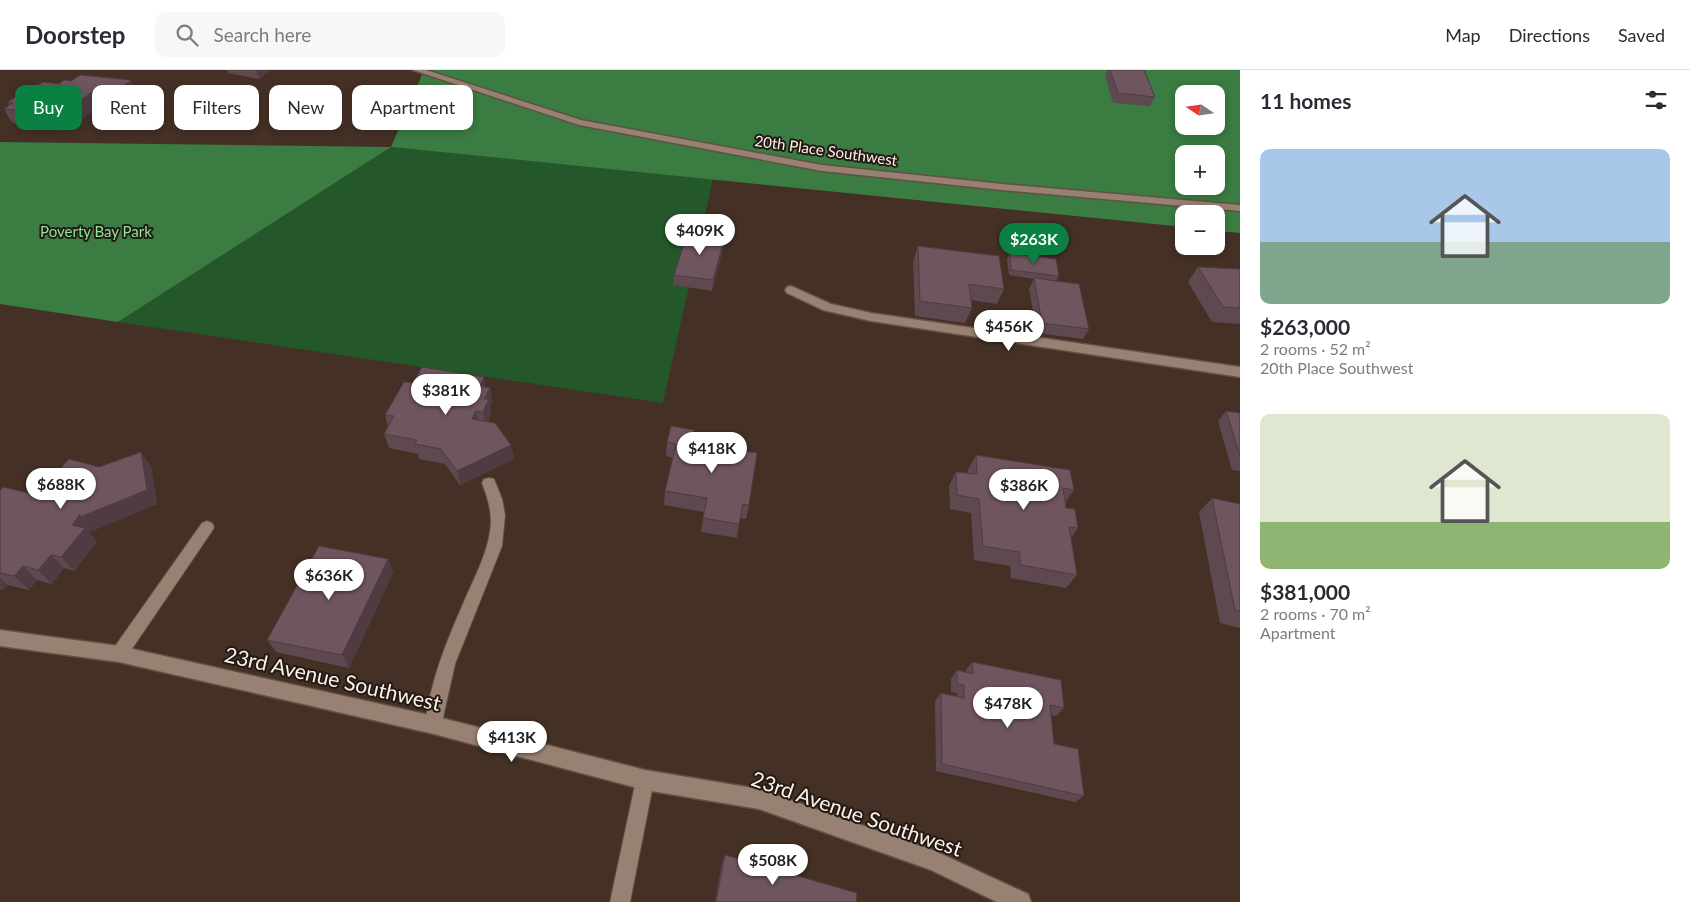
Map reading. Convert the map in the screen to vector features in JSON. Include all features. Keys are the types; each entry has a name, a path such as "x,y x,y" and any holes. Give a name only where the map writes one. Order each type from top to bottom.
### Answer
{"street":[{"name":"20th Place Southwest","path":"417,70 579,122 822,168 1002,187 1240,208"},
{"path":"791,290 827,307 871,317 1240,372"},
{"name":"23rd Avenue Southwest","path":"0,638 119,654 434,725 645,780 759,799 935,861 1020,902"}],"lane":[{"path":"434,725 435,706 445,671 470,605 486,570 498,535 498,509 489,483"},
{"path":"119,654 207,527"},
{"path":"620,902 645,780"}],"green space":[{"path":"424,70 1240,70 1240,233 1225,232 1225,205 1175,205 1175,226 391,147 398,130 473,130 473,85 418,85"},
{"name":"Poverty Bay Park","path":"0,142 391,147 118,322 0,304"},
{"path":"391,147 713,179 663,403 118,322"}],"building":[{"path":"1110,70 1144,70 1155,97 1118,93"},
{"path":"80,75 131,80 124,85 92,85 92,92 82,99 82,85 38,85 43,82 59,84 64,80 71,81"},
{"path":"15,97 15,110 4,109 13,103 8,102"},
{"path":"688,231 725,236 713,280 674,275"},
{"path":"918,246 999,256 1004,289 969,284 972,308 920,301"},
{"path":"1010,253 1056,259 1059,276 1011,270"},
{"path":"1198,267 1240,269 1240,308 1223,307"},
{"path":"1034,278 1079,284 1089,329 1042,323"},
{"path":"422,367 484,377 480,386 490,388 484,399 489,399 483,412 476,411 472,419 495,423 511,445 457,471 441,449 415,444 417,440 384,434 394,416 385,415 404,382 413,383"},
{"path":"1226,411 1240,413 1240,456"},
{"path":"671,426 694,430 693,438 722,442 723,437 740,440 738,450 757,453 749,505 743,504 739,524 703,518 707,498 665,491 676,444 667,442"},
{"path":"141,452 147,490 80,517 80,514 72,525 85,528 61,557 51,555 38,570 23,566 14,576 0,573 0,491 3,487 36,495 69,459 99,467"},
{"path":"976,455 1070,470 1074,490 1063,488 1066,508 1075,509 1078,528 1069,527 1077,575 1021,565 1019,552 983,546 979,499 957,495 956,472 977,474"},
{"path":"1212,498 1240,504 1240,611 1235,610"},
{"path":"319,546 388,559 342,655 267,640"},
{"path":"972,662 1061,680 1064,708 1050,705 1054,744 1078,749 1084,796 942,764 941,693 964,698 964,685 957,684 957,670 973,674"},
{"path":"725,855 857,893 856,902 716,902"}]}
